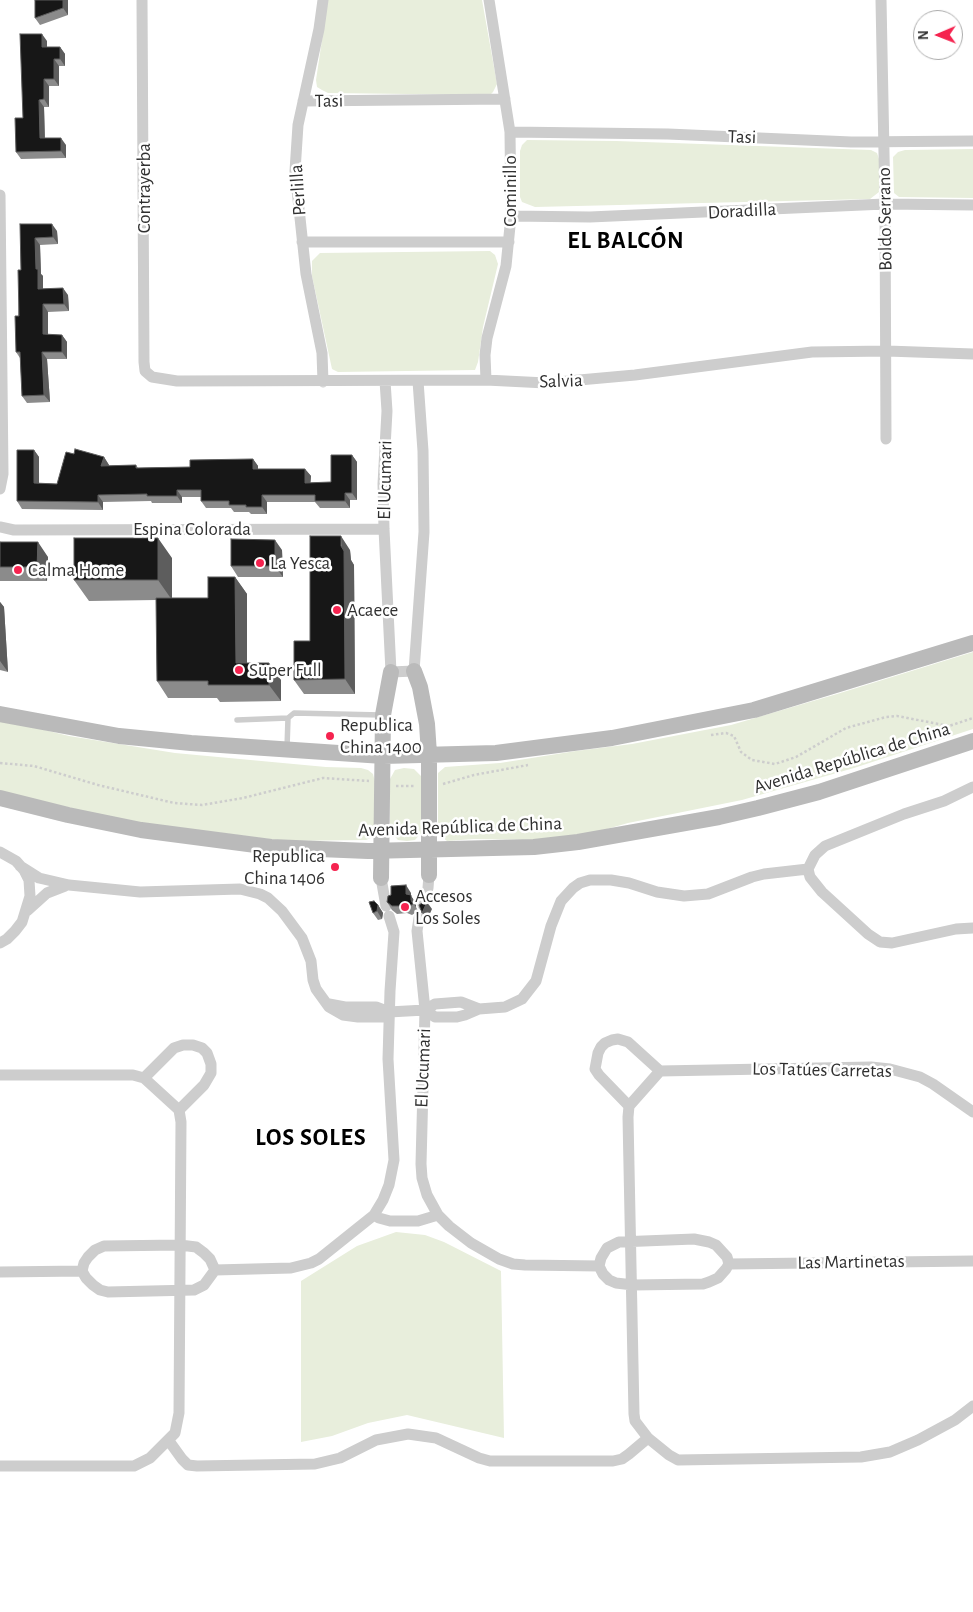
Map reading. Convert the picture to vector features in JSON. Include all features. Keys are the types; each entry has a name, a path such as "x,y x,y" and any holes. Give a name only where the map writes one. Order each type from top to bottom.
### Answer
{"main road":[{"path":"0,714 119,736 191,743 383,756 496,753 612,738 754,710 973,643"},
{"path":"414,671 424,705 427,724 429,754 429,875"},
{"path":"381,878 383,715 391,672"},
{"name":"Avenida República de China","path":"0,798 95,821 151,831 271,847 368,852 429,849 498,849 578,842 719,817 819,792 973,741"}],"street":[{"name":"Contrayerba","path":"142,0 144,362 145,371 148,375"},
{"name":"Perlilla","path":"323,0 319,29 298,125 295,171 306,274 322,354 323,382"},
{"name":"Cominillo","path":"486,380 485,355 487,338 506,266 512,216 510,132 489,0"},
{"name":"Boldo Serrano","path":"881,0 886,204 886,439"},
{"name":"Tasi","path":"303,101 506,98"},
{"name":"Tasi","path":"510,132 668,134 884,142 973,141"},
{"path":"0,195 3,474 0,488"},
{"name":"Doradilla","path":"512,216 653,216 886,204 973,205"},
{"path":"302,242 509,242"},
{"name":"Salvia","path":"148,375 177,381 486,380 571,382 812,352 887,351 973,354"},
{"name":"El Ucumari","path":"385,381 387,411 383,484 385,579 391,672"},
{"name":"El Ucumari","path":"414,671 423,553 424,491 418,381"},
{"name":"Espina Colorada","path":"0,527 14,530 384,529"},
{"path":"391,672 414,671"},
{"path":"973,787 944,801 904,814 825,846 815,855 808,869 810,877 822,892 868,934 880,942 892,943 956,929 973,928"},
{"path":"0,852 10,856 20,866 29,880 30,896 26,912 16,931 0,943"},
{"path":"20,866 39,878 69,885 140,892 240,889 260,894 279,907 302,938 311,961 312,980 325,1003 345,1007 376,1007 389,1012 424,1010 435,1004 461,1002 479,1009 494,1008 513,1004 522,998 536,981 551,926 561,901 572,888 580,883 590,880 610,880 630,883 657,892 684,896 717,892 764,874 808,869"},
{"path":"423,905 429,875"},
{"name":"El Ucumari","path":"374,1214 383,1200 389,1185 394,1160 388,1059 394,938 381,878"},
{"path":"26,912 47,893 55,888 69,885"},
{"name":"El Ucumari","path":"419,918 417,931 424,1010 421,1164 422,1178 427,1195 438,1215"},
{"path":"629,1106 595,1069 598,1052 601,1047 612,1040 618,1039 628,1042 660,1071 629,1106 634,1414 635,1421 648,1438 668,1455 678,1460 874,1456 890,1452 935,1432 973,1406"},
{"path":"144,1078 174,1048 183,1045 193,1045 202,1048 207,1053 211,1064 211,1073 204,1085 179,1110"},
{"name":"Los Tatúes Carretas","path":"660,1071 870,1067 890,1069 920,1077 973,1112"},
{"path":"0,1075 133,1075 144,1078 179,1110 180,1122 179,1413 174,1433 169,1441 150,1458 134,1466 0,1466"},
{"path":"215,1270 303,1266 319,1259 374,1214 379,1218 390,1221 418,1221 438,1215 455,1232 471,1243 499,1259 513,1264 599,1266"},
{"path":"701,1240 716,1245 722,1250 729,1264 718,1278 703,1284 632,1285 616,1283 609,1280 603,1274 599,1266 607,1248 619,1242 631,1241 701,1240"},
{"path":"180,1245 196,1247 210,1259 215,1270 204,1285 194,1290 108,1292 100,1290 93,1285 82,1271 88,1257 104,1246 180,1245"},
{"name":"Las Martinetas","path":"729,1264 973,1261"},
{"path":"0,1272 82,1271"},
{"path":"169,1441 188,1465 207,1466 315,1464 340,1458 376,1440 408,1434 436,1438 479,1458 490,1461 613,1461 622,1459 648,1438"}],"lane":[{"path":"237,720 288,718 294,713 383,715"},
{"path":"287,749 288,718"}],"path":[{"path":"707,736 726,733 734,736 741,752 752,760 775,764 796,757 846,728 886,717 897,716 948,726 973,718"},
{"path":"0,764 34,766 90,783 174,803 202,805 243,798 323,778 383,782 390,786 438,786 474,775 529,765"}],"green space":[{"path":"328,0 482,0 497,84 493,92 490,95 328,93 322,90 317,87 316,80"},
{"path":"527,140 616,141 871,150 877,153 879,159 879,192 870,199 535,207 522,202 520,197 520,151 522,145"},
{"path":"973,149 973,198 899,197 894,193 893,157 898,152 905,150"},
{"path":"490,251 495,255 498,264 475,370 338,372 332,369 312,276 312,261 320,253"},
{"path":"973,652 973,729 854,768 742,800 628,823 586,835 542,840 474,839 447,841 438,830 438,773 445,767 500,763 632,744 731,725"},
{"path":"0,719 69,736 175,753 368,770 373,774 375,782 374,834 366,840 284,841 121,820 0,791"},
{"path":"404,768 414,769 421,776 422,832 415,840 407,841 398,840 390,831 390,779 395,770"},
{"path":"396,1232 425,1235 444,1242 501,1271 504,1438 407,1415 368,1423 332,1436 301,1442 301,1281 357,1246"}],"building":[{"path":"35,0 63,0 63,8 35,18"},
{"path":"20,34 42,34 42,47 60,47 60,59 54,59 54,79 44,79 44,99 39,100 40,138 61,138 61,151 16,152 15,118 23,118"},
{"path":"20,224 52,224 53,237 35,238 38,289 63,288 64,304 43,304 43,334 62,335 62,352 42,352 44,395 22,396 20,352 16,352 15,316 19,316"},
{"path":"75,449 104,457 101,466 136,465 136,468 190,467 190,460 253,459 253,469 305,469 305,483 331,482 331,455 352,455 352,493 345,493 345,501 315,501 315,495 262,495 262,507 229,505 229,501 201,501 201,490 177,490 177,496 147,496 147,494 98,495 98,502 17,501 17,450 34,450 34,483 57,484 66,452 74,454"},
{"name":"Acaece","path":"310,536 341,536 341,546 344,551 345,679 294,680 294,641 310,641"},
{"path":"74,538 158,538 158,580 74,580"},
{"path":"231,539 275,540 275,566 231,566"},
{"path":"0,542 38,542 37,567 0,567"},
{"path":"208,577 235,577 236,663 269,663 269,685 208,685 208,681 157,681 156,598 208,598"},
{"path":"406,885 406,894 411,895 413,904 407,908 392,906 387,902 388,896 391,895 391,886"},
{"path":"374,901 378,905 377,911 373,913 369,902"},
{"path":"425,901 427,902 422,913 419,905"}],"place":[{"name":"La Yesca","path":"260,563"},
{"name":"Calma Home","path":"18,570"},
{"name":"Acaece","path":"337,610"},
{"name":"Super Full","path":"239,670"},
{"name":"Republica China 1400","path":"330,736"},
{"name":"Republica China 1406","path":"335,867"},
{"name":"Accesos Los Soles","path":"405,907"}],"district":[{"name":"EL BALCÓN","path":"626,241"},
{"name":"LOS SOLES","path":"311,1138"}]}
